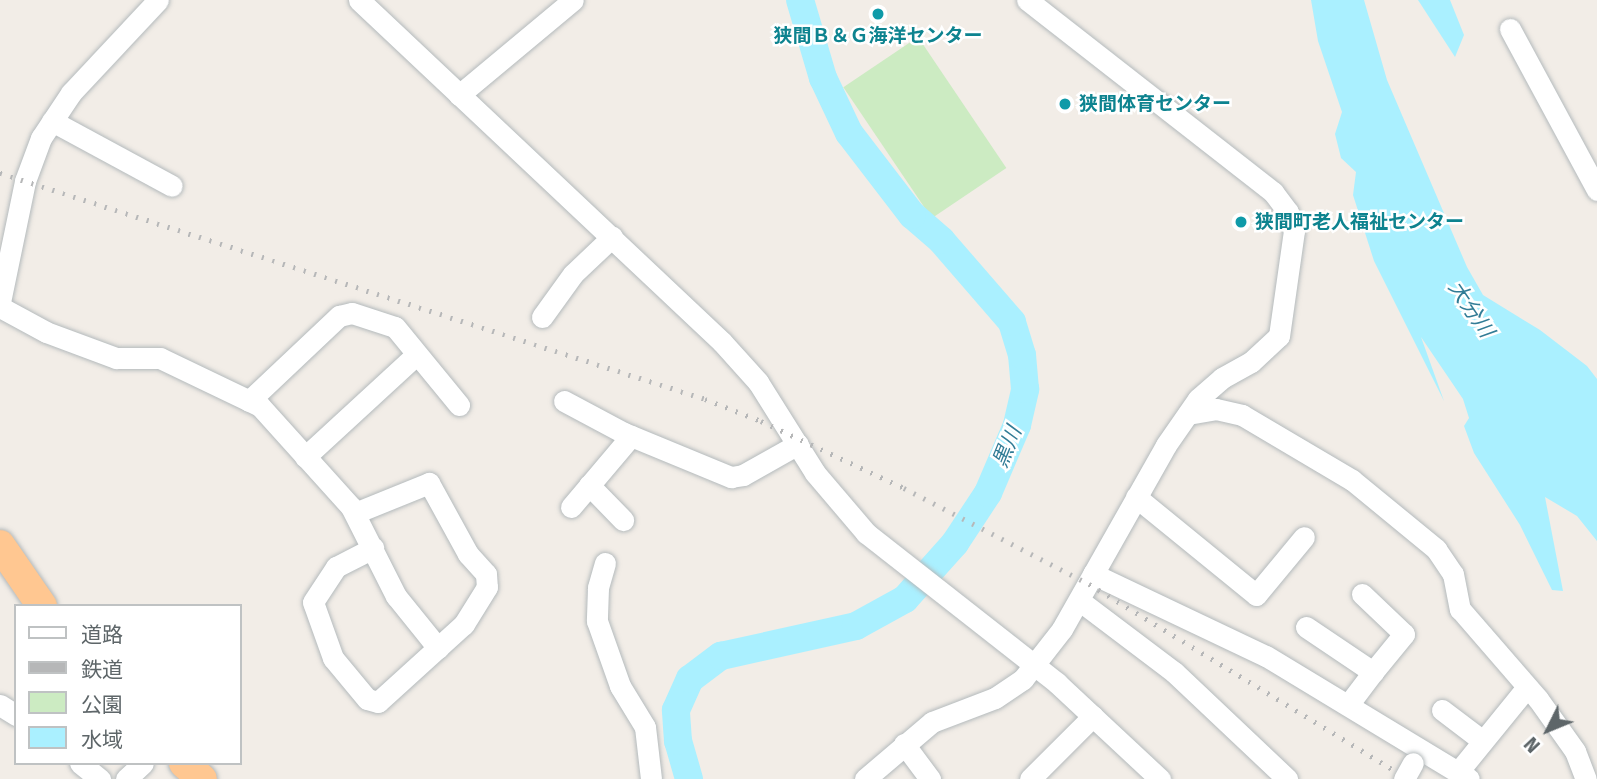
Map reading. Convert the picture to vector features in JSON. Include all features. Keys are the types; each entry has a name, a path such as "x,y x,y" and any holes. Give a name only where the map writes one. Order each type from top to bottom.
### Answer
{"highway":[{"path":"0,545 42,604"},
{"path":"186,765 202,779"}],"street":[{"path":"158,0 81,81 52,121 25,181 0,304 46,332 116,358 160,358 268,413 355,513 396,596 439,648"},
{"path":"359,0 740,361 828,490 866,533 1035,665 1160,779"},
{"path":"459,95 573,0"},
{"path":"865,779 904,744 939,718 1000,696 1035,665 1080,601 1136,497 1188,414 1222,378 1251,362 1279,336 1294,232 1289,212 1273,192 1027,0"},
{"path":"1510,29 1597,190"},
{"path":"52,121 172,186"},
{"path":"542,317 573,274 612,237"},
{"path":"249,401 343,314 391,325 459,405"},
{"path":"305,457 416,355"},
{"path":"564,401 631,436 735,477 798,444"},
{"path":"1188,414 1230,410 1387,505 1436,549 1453,574 1460,609 1527,687 1575,751 1586,779"},
{"path":"571,508 631,436"},
{"path":"355,513 423,482 435,488 468,554 486,575 487,587 470,616 379,702 367,699 333,658 315,598 336,567 373,548"},
{"path":"589,485 623,520"},
{"path":"1136,497 1256,595 1304,537"},
{"path":"605,563 598,588 597,621 620,686 645,727 651,779"},
{"path":"1093,574 1266,656 1464,775 1483,741 1527,687"},
{"path":"1348,705 1404,634 1363,594"},
{"path":"1080,601 1174,672 1287,779"},
{"path":"1306,627 1373,672"},
{"path":"1443,710 1483,741"},
{"path":"1030,779 1093,716"},
{"path":"904,744 930,779"},
{"path":"82,765 100,779"},
{"path":"125,779 141,765"}],"green space":[{"path":"918,37 1006,168 932,218 843,87"}],"water":[{"name":"大分川","path":"1311,0 1364,0 1387,80 1467,267 1483,295 1540,330 1587,366 1597,379 1597,541 1577,516 1545,497 1563,591 1552,590 1520,525 1474,453 1464,426 1469,418 1463,399 1421,337 1444,401 1374,261 1353,195 1356,172 1341,158 1335,134 1342,112 1318,41"},
{"path":"1418,0 1450,0 1464,35 1455,57"}],"waterway":[{"name":"黒川","path":"689,779 678,741 676,710 690,679 721,656 856,626 905,599 955,543 988,493 1017,425 1025,389 1022,355 1012,322 941,240 912,215 849,133 823,78 800,0"}],"railway":[{"path":"0,173 705,399 761,421 904,488 1089,584 1409,779"}],"place":[{"name":"狭間Ｂ＆Ｇ海洋センター","path":"878,14"},
{"name":"狭間体育センター","path":"1065,104"},
{"name":"狭間町老人福祉センター","path":"1241,222"}]}
